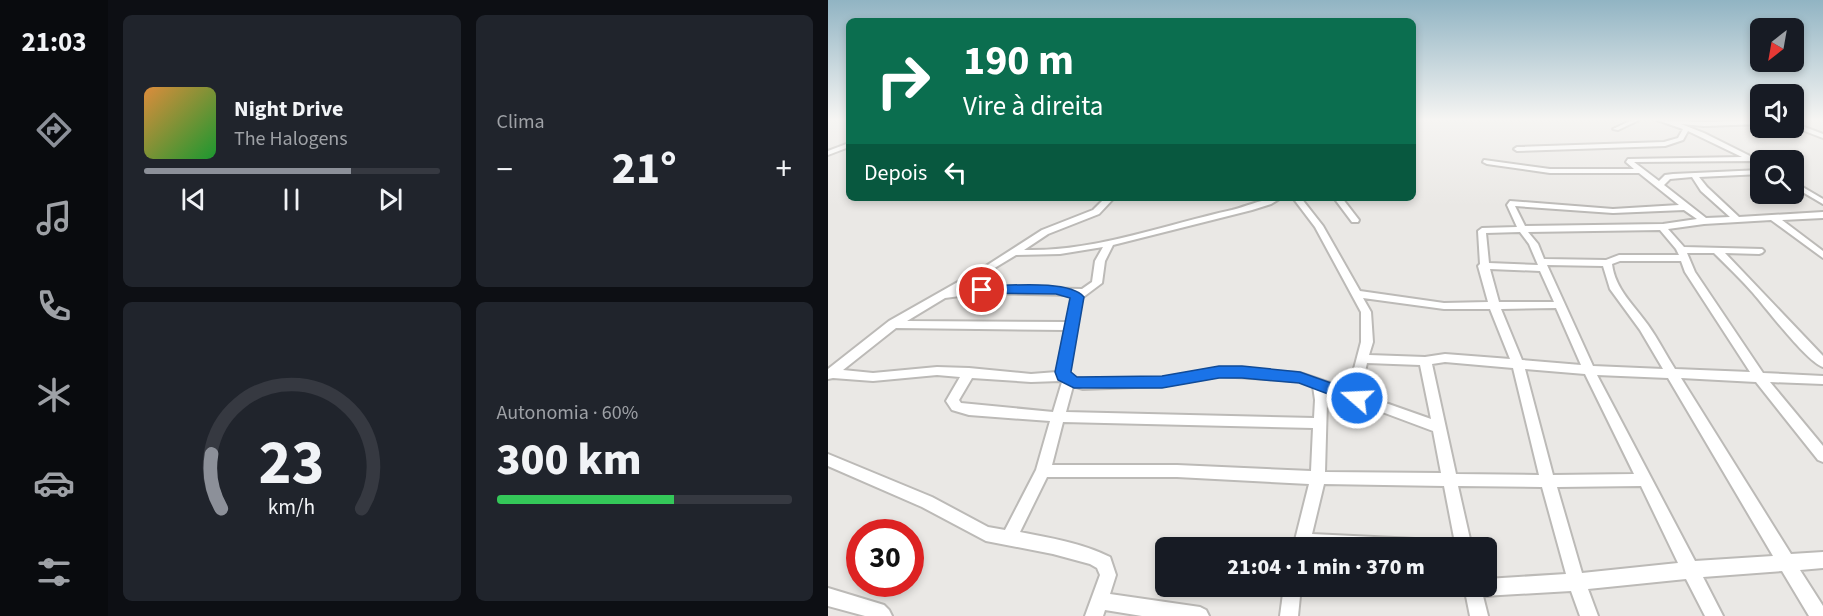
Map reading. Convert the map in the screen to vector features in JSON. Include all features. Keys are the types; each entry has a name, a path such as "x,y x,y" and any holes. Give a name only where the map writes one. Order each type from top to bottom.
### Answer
{"street":[{"path":"828,153 840,149 846,150"},
{"path":"1517,149 1524,149"},
{"path":"1731,149 1750,158"},
{"path":"1704,221 1658,186 1630,160 1750,159"},
{"path":"1487,162 1550,171 1641,171"},
{"path":"1658,186 1668,177 1750,172"},
{"path":"1694,175 1704,189 1738,220"},
{"path":"1804,190 1823,202"},
{"path":"829,374 893,324 1053,228 1096,212 1107,201"},
{"path":"1012,252 1049,254 1109,244 1246,209 1269,201"},
{"path":"1300,201 1310,212 1346,278 1358,294 1366,312 1368,327 1357,398"},
{"path":"1340,201 1354,220"},
{"path":"1686,207 1613,211 1513,203 1511,205 1522,229 1533,244 1589,370 1713,616"},
{"path":"1589,616 1576,582 1546,481 1518,364 1494,305 1483,266 1482,231 1663,227 1704,221 1823,214"},
{"path":"1774,218 1823,255"},
{"path":"1663,227 1759,377 1823,456"},
{"path":"938,297 982,290 1078,294 1097,283 1101,255 1109,244"},
{"path":"1483,266 1607,263 1619,258 1759,251"},
{"path":"1718,252 1823,363"},
{"path":"1607,263 1607,270 1614,286 1644,328 1819,616"},
{"path":"1009,538 1043,471 1066,378 1071,326 1078,294"},
{"path":"1358,294 1444,306 1560,305"},
{"path":"893,324 1071,326"},
{"path":"1362,359 1425,361 1445,358 1589,370 1823,380"},
{"path":"1425,361 1462,537"},
{"path":"829,374 873,377 915,372 969,372 1031,378 1066,378 1083,384 1162,382 1219,372 1300,377 1438,427"},
{"path":"969,372 952,401 957,407 969,410 1058,417 1319,423"},
{"path":"1304,537 1318,478 1319,385"},
{"path":"828,460 927,502 986,534 1093,556 1104,563 1108,575 1097,609 1200,616"},
{"path":"1043,471 1177,471 1318,478 1645,480"},
{"path":"1497,586 1576,582 1690,570 1823,560"},
{"path":"828,597 878,611 883,616"},
{"path":"1289,616 1292,597"},
{"path":"1475,597 1479,616"}],"route":[{"path":"982,290 1056,290 1070,292 1077,297 1064,362 1063,376 1068,381 1083,384 1162,382 1219,372 1277,374 1300,377 1357,398"}]}
